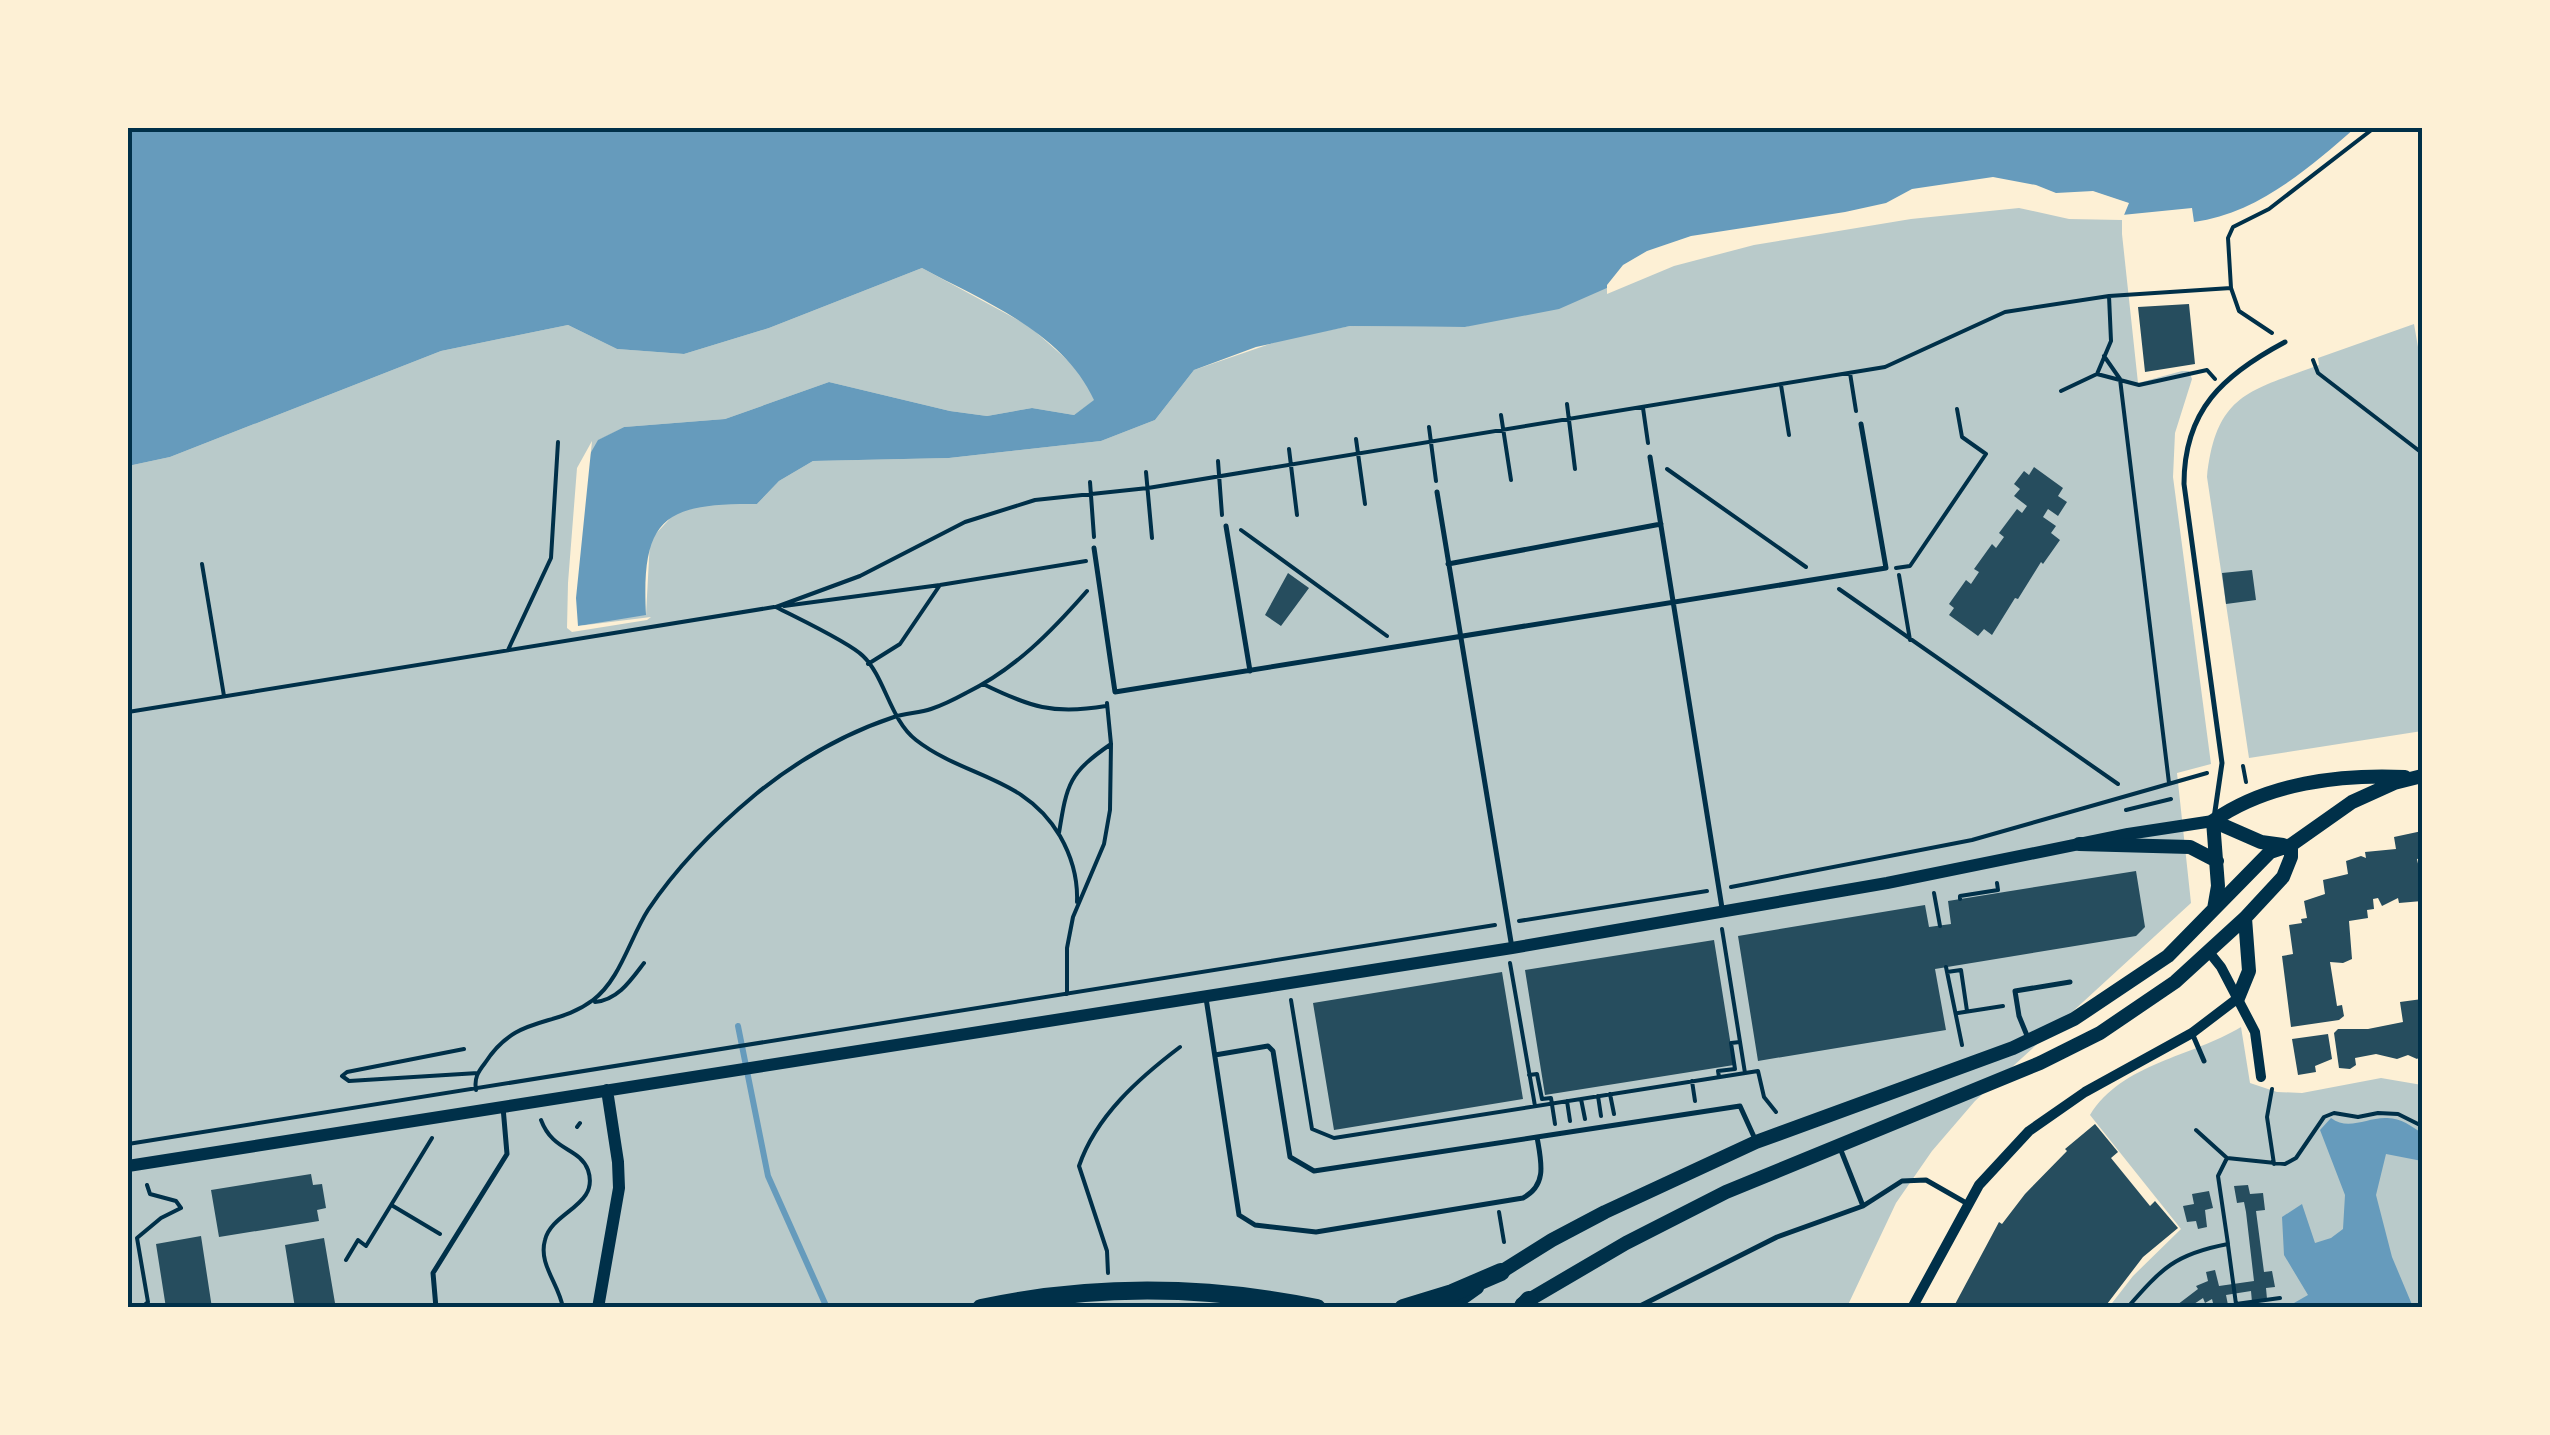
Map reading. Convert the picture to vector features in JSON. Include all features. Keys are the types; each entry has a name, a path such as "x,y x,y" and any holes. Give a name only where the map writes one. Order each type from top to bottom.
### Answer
{"highway":[{"path":"1402,1308 1501,1272"},
{"path":"981,1308 1114,1289 1191,1290 1317,1308"}],"main road":[{"path":"2214,820 2250,800 2302,785 2364,776 2419,777"},
{"path":"1501,1272 1605,1212 1756,1142 2030,1040 2113,996 2185,941 2262,858 2291,846 2352,802 2419,777"},
{"path":"2214,820 2261,842 2291,846"},
{"path":"2214,820 2218,886 2214,911"},
{"path":"2080,844 2190,847 2217,862"},
{"path":"1522,1305 1666,1222 1758,1178 2081,1043 2157,996 2209,952 2284,877 2292,857 2291,846"},
{"path":"2238,998 2249,971 2245,918"}],"street":[{"path":"128,1166 1512,948 1902,880 2214,820"},
{"path":"2209,952 2256,1032 2261,1077"},
{"path":"1912,1308 1968,1204 1994,1165 2046,1117 2192,1033 2238,998"},
{"path":"598,1308 618,1188 607,1090"},
{"path":"1450,1308 1501,1272"}],"lane":[{"path":"2214,820 2222,770 2184,484 2184,458 2199,413 2222,386 2258,356 2286,342"},
{"path":"1094,548 1115,692 1824,579 1886,568 1862,424"},
{"path":"1650,457 1723,911"},
{"path":"1437,492 1512,948"},
{"path":"1448,564 1661,524"},
{"path":"1226,526 1250,671"},
{"path":"2030,1040 2015,991 2070,982"},
{"path":"1206,998 1239,1214 1255,1224 1316,1232 1523,1198 1540,1183 1537,1137"},
{"path":"2192,1033 2204,1061"},
{"path":"1215,1055 1268,1046 1290,1157 1314,1171 1740,1106 1756,1142"},
{"path":"436,1308 432,1278 507,1154 503,1104"},
{"path":"1838,1144 1863,1206"},
{"path":"1636,1308 1777,1237 1863,1206 1893,1184 1917,1178 1934,1183 1968,1204"}],"path":[{"path":"2286,342 2239,311 2231,288 2228,238 2233,227 2269,209 2374,128"},
{"path":"776,607 860,576 965,522 1034,500 1148,488 1885,367 2005,312 2109,296 2231,288"},
{"path":"2097,374 2111,341 2109,296"},
{"path":"2104,356 2120,379 2169,786"},
{"path":"2313,360 2318,373 2422,453"},
{"path":"2061,391 2097,374 2140,385 2206,370 2222,386"},
{"path":"1850,373 1856,411"},
{"path":"1782,385 1789,435"},
{"path":"1567,404 1575,469"},
{"path":"1643,408 1650,457 2118,784"},
{"path":"1886,568 1910,566 1986,454 1962,436 1957,408"},
{"path":"1501,415 1511,480"},
{"path":"1429,426 1437,492"},
{"path":"1356,439 1365,504"},
{"path":"508,650 551,558 558,442"},
{"path":"1289,449 1296,514"},
{"path":"1218,460 1220,514"},
{"path":"1146,472 1152,538"},
{"path":"1090,482 1094,548"},
{"path":"1263,546 1401,646"},
{"path":"128,712 652,626 1095,560"},
{"path":"202,564 224,696"},
{"path":"592,1002 608,985 639,924 674,874 720,824 758,792 815,752 897,716 930,710 983,684 1028,654 1097,580"},
{"path":"868,664 900,644 940,585"},
{"path":"776,607 863,656 914,739 1024,794 1059,833 1074,865 1078,902"},
{"path":"983,684 1018,702 1056,712 1106,706"},
{"path":"1067,994 1067,948 1078,902 1107,828 1112,792 1106,706 1108,696 1115,692"},
{"path":"1059,833 1064,800 1075,771 1111,744"},
{"path":"2242,766 2247,786"},
{"path":"2122,798 2222,770"},
{"path":"2126,810 2171,799"},
{"path":"1960,899 1998,890 1997,882"},
{"path":"1934,893 1940,926"},
{"path":"1936,907 1948,905"},
{"path":"1722,927 1745,1073"},
{"path":"476,1090 478,1074 508,1036 592,1002 607,1001 626,986 644,963"},
{"path":"1512,970 1534,1106"},
{"path":"1962,1046 1946,970 1961,970 1967,1012"},
{"path":"1291,996 1312,1129 1334,1138 1758,1071 1764,1098 1776,1112"},
{"path":"1958,1013 2017,1004"},
{"path":"128,1144 918,1019"},
{"path":"1718,1077 1718,1072 1735,1069 1731,1043 1740,1042"},
{"path":"1107,1250 1079,1166 1098,1130 1132,1086 1180,1047"},
{"path":"464,1048 342,1076 348,1081 478,1074"},
{"path":"1529,1075 1537,1074 1542,1099 1551,1098 1556,1134"},
{"path":"2261,1077 2273,1083 2267,1117 2275,1165"},
{"path":"1692,1081 1696,1113"},
{"path":"1610,1094 1616,1125"},
{"path":"1598,1096 1602,1127"},
{"path":"1581,1099 1586,1130"},
{"path":"1567,1101 1572,1132"},
{"path":"2196,1130 2226,1158 2275,1165 2296,1158 2328,1114 2358,1118 2388,1113 2422,1126"},
{"path":"541,1120 550,1139 584,1164 590,1179 582,1201 553,1223 544,1243 544,1259 563,1308"},
{"path":"346,1260 358,1240 366,1246 432,1138"},
{"path":"2226,1158 2218,1176 2234,1306 2280,1298"},
{"path":"128,1239 137,1238 180,1208 176,1201 150,1194 147,1185"},
{"path":"1497,1202 1504,1242"},
{"path":"391,1204 453,1242"},
{"path":"137,1238 148,1302 141,1308"},
{"path":"2127,1308 2170,1262 2200,1249 2228,1244"}],"shaded area":[{"path":"2019,203 2122,215 2138,383 2182,371 2189,371 2192,379 2175,433 2173,477 2211,764 2177,773 2191,903 1975,1101 1932,1151 1896,1203 1847,1307 128,1307 128,466 170,457 441,351 568,325 617,349 684,354 769,328 922,268 1029,326 1082,373 1095,400 1074,415 1032,408 987,416 829,382 725,419 624,427 599,440 582,468 646,615 650,540 677,511 710,504 757,504 779,481 813,461 949,458 1101,441 1155,420 1194,370 1284,339 1350,326 1465,327 1753,240"},
{"path":"2414,324 2422,370 2422,731 2249,758 2207,477 2218,428 2228,412 2255,390 2319,365 2318,358"},
{"path":"2241,1027 2250,1083 2277,1092 2302,1093 2381,1078 2422,1085 2422,1307 2109,1307 2133,1276 2181,1229 2090,1115 2104,1098 2139,1072"}],"water":[{"path":"128,128 2355,128 2319,159 2261,199 2194,222 2192,208 2122,215 2019,203 1753,240 1625,280 1559,309 1465,327 1350,326 1256,347 1194,370 1155,420 1101,441 949,458 813,461 779,481 757,504 700,507 665,523 654,537 648,557 646,615 572,627 582,468 598,440 624,427 725,419 829,382 987,416 1032,408 1074,415 1094,400 1063,355 1043,337 922,268 769,328 684,354 617,349 568,325 441,351 170,457 128,466"},
{"path":"2331,1118 2351,1124 2390,1118 2422,1133 2422,1161 2386,1154 2376,1195 2392,1257 2413,1307 2287,1307 2308,1295 2284,1255 2282,1217 2302,1204 2315,1243 2343,1229 2345,1195 2320,1130"}],"pier":[{"path":"1993,177 2056,193 2093,191 2129,203 2122,220 2069,219 2019,208 1911,219 1754,245 1674,266 1607,294 1607,285 1623,265 1647,251 1691,236 1845,212 1886,203 1912,189"},
{"path":"592,441 576,598 578,626 651,617 572,632 567,628 568,583 577,468"}],"building":[{"path":"2189,304 2195,364 2145,372 2138,307"},
{"path":"2034,467 2063,488 2058,496 2067,502 2058,516 2048,509 2043,517 2056,526 2051,533 2060,540 1992,635 1984,629 1978,636 1949,615 1954,608 1949,604 1966,580 1971,584 1979,572 1974,569 1992,544 1996,548 2004,537 1999,533 2017,509 2022,513 2027,506 2014,496 2020,489 2014,484 2024,471 2029,475"},
{"path":"2252,570 2256,600 2226,604 2222,573"},
{"path":"1288,573 1309,588 1281,626 1265,615"},
{"path":"2422,831 2422,858 2417,859 2422,873 2422,901 2399,903 2398,898 2382,906 2378,898 2373,899 2374,909 2367,910 2368,918 2349,921 2352,959 2330,962 2337,1006 2342,1005 2344,1016 2291,1027 2282,956 2293,954 2289,925 2307,918 2304,901 2325,894 2323,880 2348,874 2346,861 2366,858 2365,852 2396,849 2394,837"},
{"path":"2136,871 2145,927 2136,936 1935,969 1946,1030 1758,1061 1738,936 1925,905 1929,927 1951,924 1948,901"},
{"path":"1714,940 1734,1065 1545,1095 1525,970"},
{"path":"1502,972 1523,1099 1334,1130 1313,1003"},
{"path":"2422,999 2422,1055 2417,1059 2408,1055 2397,1059 2376,1054 2355,1058 2356,1065 2350,1069 2339,1068 2334,1033 2338,1029 2368,1029 2403,1022 2400,1002"},
{"path":"2328,1034 2332,1059 2315,1066 2316,1072 2298,1075 2292,1039"},
{"path":"2095,1124 2118,1152 2111,1158 2150,1206 2155,1201 2178,1228 2143,1257 2104,1308 1953,1308 1999,1222 2002,1224 2065,1149"},
{"path":"311,1174 313,1185 322,1184 326,1208 317,1210 319,1221 219,1237 211,1190"},
{"path":"2248,1185 2250,1194 2263,1193 2265,1210 2256,1211 2264,1272 2272,1271 2275,1287 2266,1288 2267,1299 2252,1302 2251,1291 2226,1295 2228,1305 2214,1307 2212,1299 2205,1303 2203,1298 2188,1308 2173,1308 2198,1289 2196,1286 2208,1281 2206,1272 2215,1270 2219,1286 2254,1281 2244,1202 2237,1203 2234,1186"},
{"path":"2209,1191 2213,1208 2205,1210 2207,1227 2198,1229 2196,1221 2187,1222 2183,1206 2194,1204 2192,1194"},
{"path":"201,1236 212,1308 166,1308 156,1244"},
{"path":"324,1238 335,1303 295,1308 285,1245"}],"waterway":[{"path":"738,1026 768,1176 827,1308"}]}
